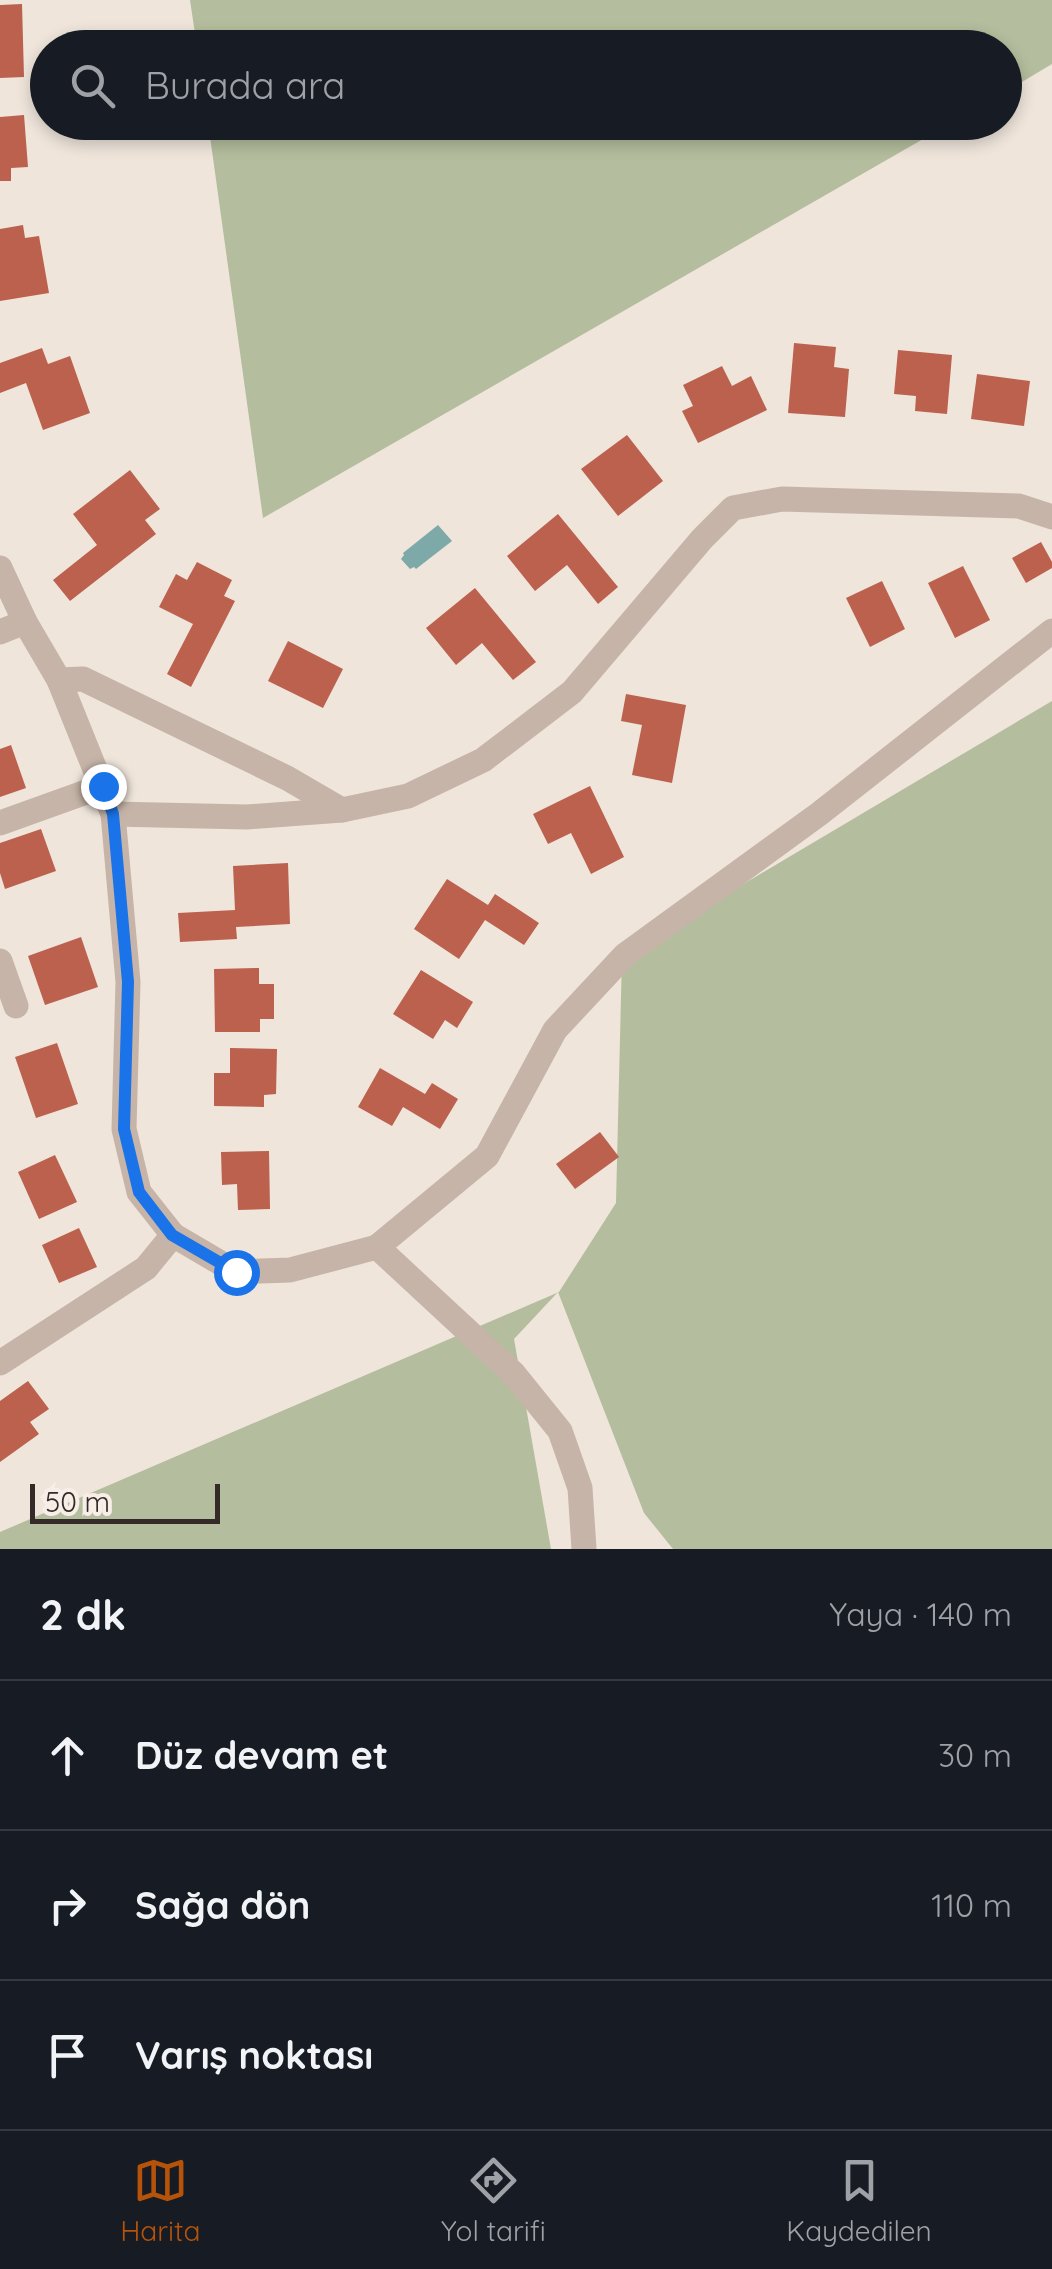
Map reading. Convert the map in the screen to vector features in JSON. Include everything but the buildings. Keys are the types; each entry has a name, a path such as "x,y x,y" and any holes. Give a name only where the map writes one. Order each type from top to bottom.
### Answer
{"street":[{"path":"113,814 247,817 342,810 408,796 483,760 572,692 702,539 734,508 782,499 1019,506 1052,517"},
{"path":"0,568 59,680 113,814 128,982 124,1129 139,1192 172,1235 236,1272 290,1270 377,1248 487,1156 555,1030 625,955 819,814 1052,630"},
{"path":"0,632 26,622"},
{"path":"59,680 83,679 287,778 342,810"},
{"path":"0,823 103,786"},
{"path":"0,961 16,1006"},
{"path":"0,1364 146,1268 172,1235"},
{"path":"377,1248 514,1374 560,1430 580,1488 584,1549"}],"green space":[{"path":"190,0 1052,0 1052,64 1022,82 1022,30 194,30"},
{"path":"210,140 921,140 263,518"},
{"path":"1052,701 1052,1549 673,1549 644,1513 558,1292 616,1203 622,956"},
{"path":"557,1293 514,1339 551,1549 0,1549 0,1532"}],"water":[{"path":"438,525 452,541 416,569 410,569 401,559 403,553"}],"route":[{"path":"103,786 113,814 128,982 124,1129 139,1192 172,1235 236,1272"}]}
